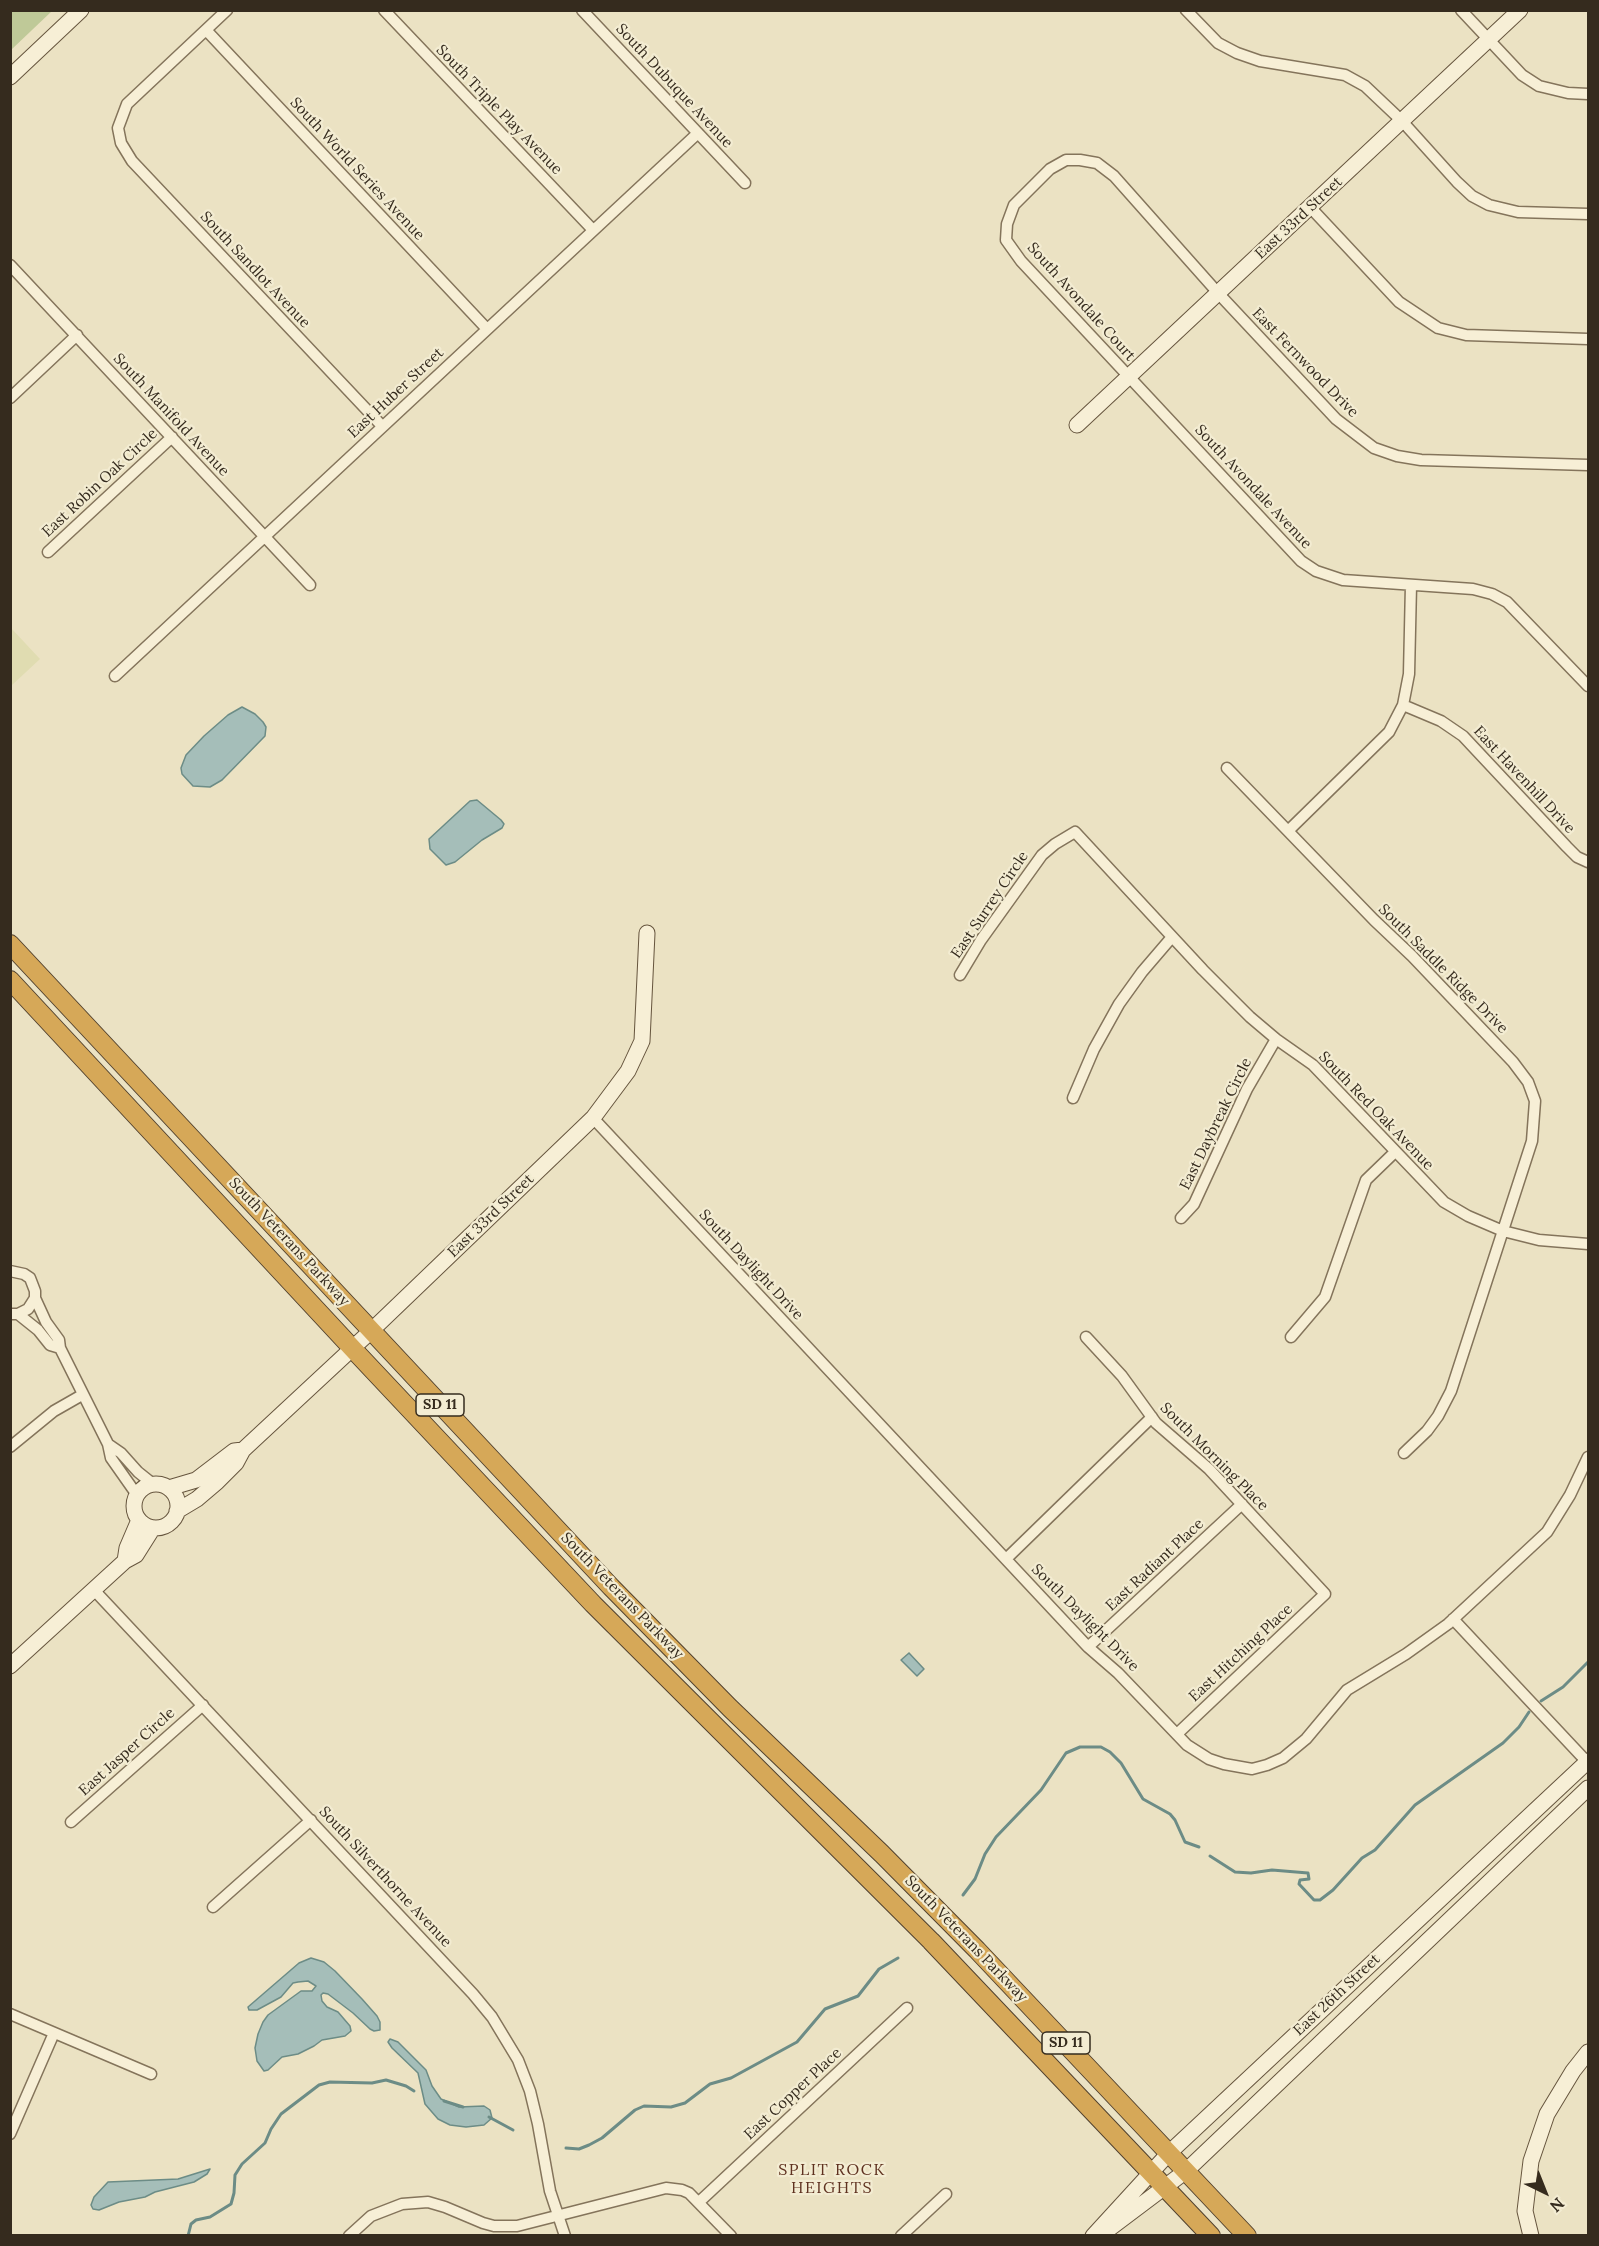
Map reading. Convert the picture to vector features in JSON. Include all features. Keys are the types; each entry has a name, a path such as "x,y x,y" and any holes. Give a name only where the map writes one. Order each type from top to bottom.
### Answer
{"highway":[{"name":"South Veterans Parkway","path":"10,944 611,1587 730,1708 882,1854 969,1942 1247,2235"},
{"name":"South Veterans Parkway","path":"10,980 593,1604 931,1941 1211,2235"}],"street":[{"path":"10,77 81,10"},
{"path":"206,30 227,10"},
{"name":"South Triple Play Avenue","path":"384,10 593,230"},
{"name":"South Dubuque Avenue","path":"582,10 745,183"},
{"path":"1461,10 1522,75 1539,86 1568,93 1588,94"},
{"name":"East 33rd Street","path":"1077,426 1520,10"},
{"path":"1192,13 1218,43 1237,53 1260,61 1345,75 1365,86 1402,121 1457,182 1472,196 1489,205 1518,212 1588,214"},
{"name":"South Sandlot Avenue","path":"206,30 128,104 118,128 121,143 132,161 382,426"},
{"name":"South World Series Avenue","path":"206,30 487,328"},
{"name":"East Huber Street","path":"115,676 698,133"},
{"name":"South Avondale Court","path":"1128,376 1021,261 1006,240 1007,224 1014,205 1050,169 1066,160 1097,163 1114,176 1218,293"},
{"path":"1310,207 1399,302 1438,328 1466,335 1588,339"},
{"name":"South Manifold Avenue","path":"10,265 310,585"},
{"name":"East Fernwood Drive","path":"1218,293 1336,419 1374,448 1397,456 1421,460 1588,465"},
{"path":"10,398 77,335"},
{"name":"South Avondale Avenue","path":"1128,376 1301,561 1317,571 1343,580 1473,588 1499,598 1507,602 1588,686"},
{"name":"East Robin Oak Circle","path":"48,552 171,437"},
{"path":"1288,831 1389,732 1403,705 1409,675 1411,585"},
{"name":"East Havenhill Drive","path":"1403,705 1441,721 1463,736 1567,847 1577,857 1588,862"},
{"name":"South Saddle Ridge Drive","path":"1227,768 1513,1062 1528,1082 1535,1101 1532,1141 1451,1391 1427,1431 1404,1453"},
{"name":"South Red Oak Avenue","path":"1076,832 1250,1017 1313,1065 1444,1202 1468,1216 1502,1230 1539,1240 1588,1244"},
{"name":"East Surrey Circle","path":"960,975 981,940 1042,855 1055,844 1076,832"},
{"name":"East 33rd Street","path":"10,1666 125,1562 136,1555 153,1528 168,1524 177,1511 197,1499 217,1482 236,1464 243,1450 593,1118 628,1071 642,1041 647,933"},
{"path":"1073,1098 1090,1059 1119,1004 1172,936"},
{"name":"East Daybreak Circle","path":"1181,1218 1194,1204 1246,1089 1276,1039"},
{"name":"South Daylight Drive","path":"593,1118 1088,1647 1118,1673 1196,1752 1224,1764 1252,1769 1267,1766 1295,1750 1347,1690 1406,1654 1453,1619 1547,1532 1570,1495 1588,1457"},
{"path":"1291,1337 1325,1297 1366,1180 1395,1152"},
{"path":"10,1271 30,1278 36,1291 35,1298 28,1309 14,1314"},
{"path":"35,1298 46,1322 59,1340 60,1348 82,1395 108,1444 111,1458 137,1495"},
{"path":"14,1314 38,1330 50,1346 60,1348"},
{"name":"South Morning Place","path":"1086,1337 1122,1376 1152,1417 1209,1469 1325,1594"},
{"path":"10,1447 54,1411 82,1395"},
{"path":"1006,1559 1152,1417"},
{"path":"108,1444 121,1452 138,1472 153,1484 169,1488 176,1497 177,1511"},
{"name":"East 33rd Street","path":"169,1488 196,1480 234,1451 243,1450"},
{"path":"153,1484 144,1487 137,1495 134,1506 139,1520 153,1528"},
{"name":"East Radiant Place","path":"1088,1647 1242,1504"},
{"path":"125,1562 127,1548 139,1520"},
{"name":"South Silverthorne Avenue","path":"94,1590 473,1994 500,2029 518,2060 530,2091 550,2191 565,2235"},
{"name":"East Hitching Place","path":"1177,1734 1325,1594"},
{"path":"1453,1619 1588,1763"},
{"name":"East Jasper Circle","path":"71,1822 203,1705"},
{"name":"East 26th Street","path":"1092,2235 1169,2153 1588,1763"},
{"name":"East 26th Street","path":"1100,2235 1186,2171 1588,1788"},
{"path":"213,1907 311,1820"},
{"name":"East Copper Place","path":"699,2202 907,2008"},
{"path":"10,2014 151,2074"},
{"path":"10,2134 54,2033"},
{"path":"1531,2235 1525,2211 1530,2164 1546,2114 1588,2052"},
{"path":"350,2235 361,2223 381,2211 402,2204 421,2202 436,2204 494,2226 517,2226 666,2188 682,2190 699,2202 731,2235"},
{"path":"901,2235 946,2194"}],"shaded area":[{"path":"11,628 40,659 11,686"}],"green space":[{"path":"11,10 52,10 52,11 11,50"}],"water":[{"path":"242,707 255,714 263,722 266,727 265,736 222,780 210,787 193,786 182,774 181,768 186,755 228,715"},
{"path":"477,800 504,824 502,828 482,840 455,862 446,865 430,849 429,839 470,801"},
{"path":"909,1653 924,1669 917,1676 901,1660"},
{"path":"311,1958 324,1962 362,1999 377,2016 380,2030 370,2029 353,2013 328,1994 323,1993 322,2001 327,2007 338,2012 350,2026 351,2031 345,2036 322,2040 298,2054 282,2057 264,2071 257,2061 255,2048 263,2022 268,2015 301,1991 312,1991 316,1986 308,1981 293,1983 281,1997 257,2010 249,2010 248,2007 299,1963"},
{"path":"390,2039 398,2042 426,2070 432,2086 441,2099 459,2107 484,2106 490,2110 492,2118 484,2125 466,2127 450,2125 438,2119 425,2104 418,2073 392,2048 388,2042"},
{"path":"210,2169 207,2174 194,2182 155,2192 145,2197 119,2202 99,2210 93,2209 91,2205 94,2197 108,2182 178,2179"}],"waterway":[{"path":"1541,1701 1563,1687 1588,1662"},
{"path":"1210,1856 1235,1872 1251,1873 1272,1870 1308,1873 1309,1879 1300,1880 1299,1884 1314,1900 1320,1900 1333,1890 1362,1858 1375,1850 1415,1805 1503,1743 1519,1727 1529,1712"},
{"path":"963,1895 975,1879 985,1854 996,1837 1041,1790 1066,1753 1080,1747 1101,1747 1110,1752 1121,1763 1143,1799 1170,1814 1185,1842 1199,1847"},
{"path":"566,2148 579,2149 589,2145 602,2138 635,2110 644,2106 671,2107 685,2103 710,2084 731,2078 797,2042 825,2009 858,1996 879,1969 898,1958"},
{"path":"188,2236 191,2224 196,2220 210,2217 231,2204 235,2175 242,2164 265,2143 281,2114 319,2085 330,2082 372,2083 386,2080 414,2091"},
{"path":"444,2101 463,2107"},
{"path":"489,2117 513,2130"}],"district":[{"name":"SPLIT ROCK HEIGHTS","path":"832,2179"}]}
